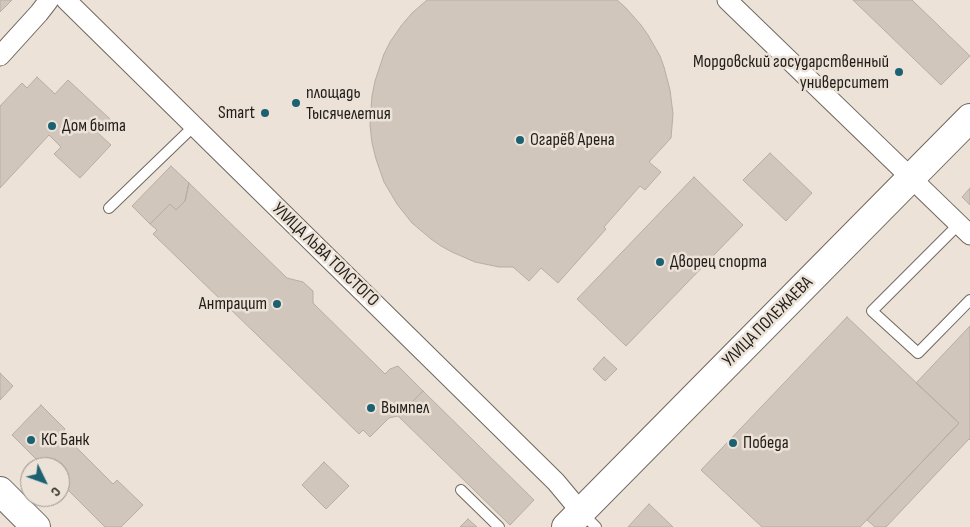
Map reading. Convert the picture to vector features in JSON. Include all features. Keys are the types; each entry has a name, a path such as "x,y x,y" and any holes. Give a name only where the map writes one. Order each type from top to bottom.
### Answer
{"main road":[{"name":"УЛИЦА ПОЛЕЖАЕВА","path":"581,522 911,177 970,118"},
{"path":"0,491 36,527"}],"street":[{"path":"0,56 49,0"},
{"name":"УЛИЦА ЛЬВА ТОЛСТОГО","path":"66,0 556,482 581,522"},
{"path":"728,0 964,229"}],"lane":[{"path":"109,208 194,126"},
{"path":"964,229 872,311 918,353 970,300"},
{"path":"461,490 499,527"}],"building":[{"path":"0,0 12,0 0,12"},
{"name":"Огарёв Арена","path":"427,0 617,0 641,25 660,56 670,90 673,114 671,138 649,162 661,172 645,190 640,186 604,227 606,229 558,283 541,268 529,281 513,267 499,267 475,262 441,246 412,223 397,204 384,182 372,143 370,125 375,81 390,42 412,13"},
{"path":"853,0 912,0 970,56 941,85"},
{"name":"Дом быта","path":"37,77 55,94 68,80 110,119 98,133 111,145 80,178 54,154 61,147 49,135 0,188 0,106 22,83 27,88"},
{"path":"770,153 812,193 786,221 743,180"},
{"path":"171,166 189,183 185,201 176,210 170,204 150,224 132,206"},
{"name":"Дворец cпорта","path":"694,177 743,225 626,346 577,299"},
{"path":"189,183 287,278 303,282 313,291 313,303 385,374 390,369 398,366 423,391 398,416 389,418 370,437 363,430 359,434 153,234 157,230 150,224 170,204 176,210 185,201"},
{"path":"970,188 970,205 962,197"},
{"path":"847,317 959,423 860,527 762,527 701,470"},
{"path":"970,326 970,440 886,527 875,527 867,520 959,423 916,383"},
{"path":"604,357 617,369 605,381 593,369"},
{"path":"0,373 13,386 0,400"},
{"path":"423,391 534,500 510,525 398,416"},
{"path":"41,405 65,429 62,433 113,484 117,480 143,505 121,527 105,527 70,492 70,457 34,457 12,435"},
{"path":"324,462 349,486 326,509 302,485"},
{"path":"649,504 673,527 628,527"},
{"path":"468,519 477,527 460,527"}],"place":[{"name":"Мордовский государственный университет","path":"899,72"},
{"name":"площадь Тысячелетия","path":"296,103"},
{"name":"Smart","path":"265,113"},
{"name":"Дом быта","path":"52,126"},
{"name":"Огарёв Арена","path":"520,140"},
{"name":"Дворец cпорта","path":"660,262"},
{"name":"Антрацит","path":"277,304"},
{"name":"Вымпел","path":"371,408"},
{"name":"КС Банк","path":"31,440"},
{"name":"Победа","path":"733,443"}]}
